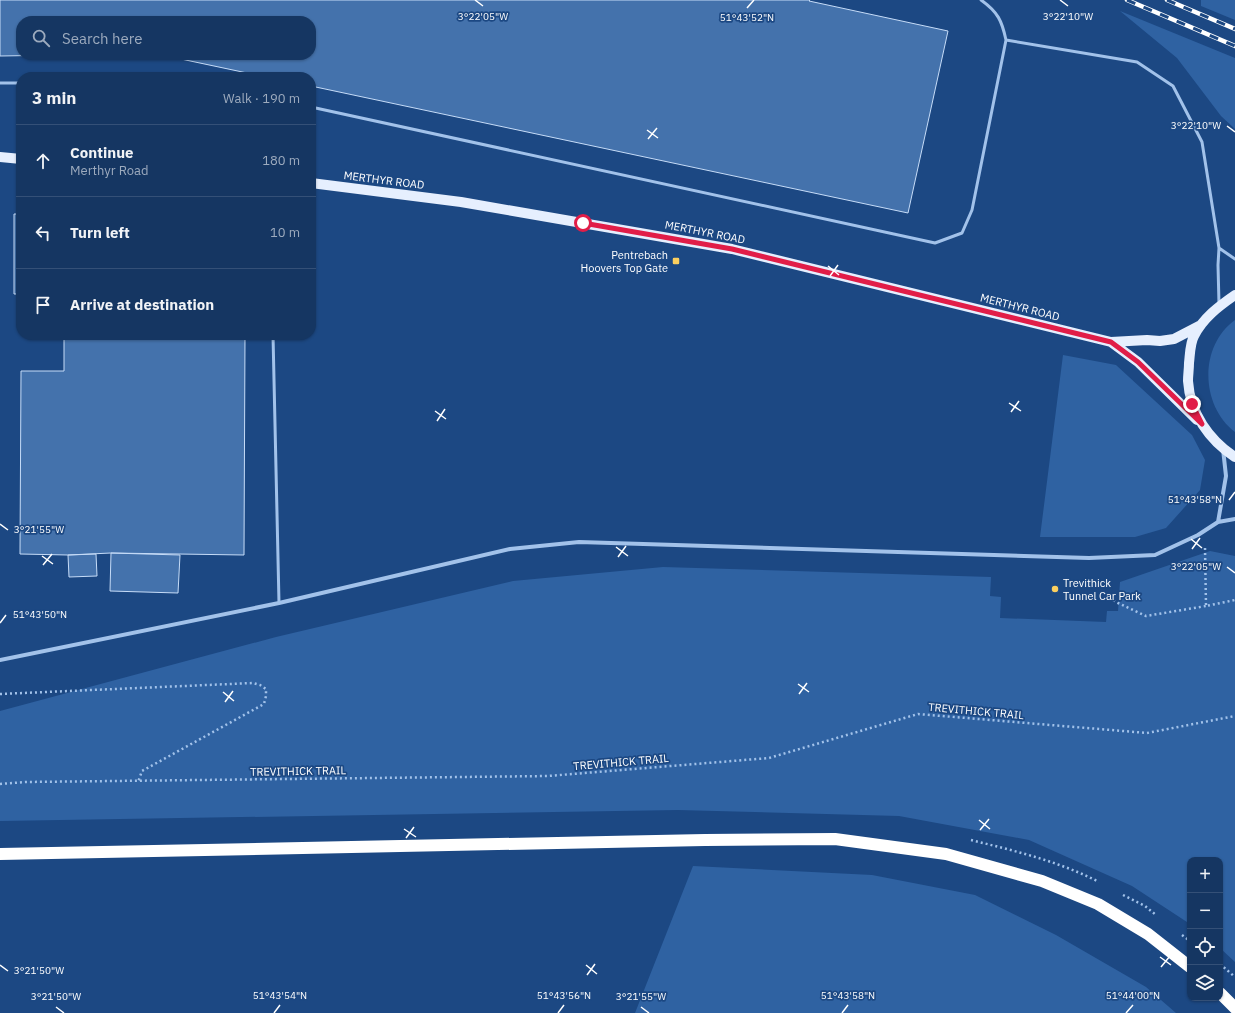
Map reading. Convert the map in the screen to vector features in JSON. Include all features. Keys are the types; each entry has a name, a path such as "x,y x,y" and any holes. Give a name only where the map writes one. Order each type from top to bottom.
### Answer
{"highway":[{"path":"0,854 697,840 834,839 946,854 1042,881 1098,904 1148,934 1187,965"},
{"path":"1223,996 1235,1008"}],"main road":[{"path":"0,157 16,159"},
{"name":"MERTHYR ROAD","path":"316,184 461,202 732,249 1111,342 1147,340 1160,341 1174,339 1200,325"},
{"path":"1235,295 1219,307 1200,325 1193,338 1189,359 1188,382 1192,404 1202,424 1215,442 1235,457"},
{"name":"MERTHYR ROAD","path":"1111,342 1138,362 1202,424"}],"street":[{"path":"1218,522 1226,476 1223,449"},
{"path":"0,660 279,603 510,550 579,542 1089,558 1155,554 1198,535 1218,522 1235,519"}],"lane":[{"path":"316,108 935,243 962,232 972,210 1006,40 1002,21 991,6 981,0"},
{"path":"1006,40 1137,62 1173,86 1202,142 1219,248 1219,307"},
{"path":"0,83 16,83"},
{"path":"1219,248 1235,259"},
{"path":"273,340 279,603"}],"path":[{"path":"1198,535 1205,549 1206,606"},
{"path":"1100,593 1146,616 1235,600"},
{"path":"0,694 254,683 266,689 264,704 142,772 138,782"},
{"name":"TREVITHICK TRAIL","path":"0,784 26,782 138,782 548,776 761,759 776,756 918,714 1147,733 1235,716"},
{"path":"1221,965 1235,977"}],"shaded area":[{"path":"1201,0 1235,0 1235,20 1201,6"},
{"path":"1120,11 1235,58 1235,129 1221,116 1177,58"},
{"path":"1235,320 1235,432 1223,421 1215,407 1210,392 1208,376 1210,360 1215,345 1223,331"},
{"path":"1063,355 1116,365 1192,435 1205,460 1200,490 1166,528 1135,537 1040,537"},
{"path":"1210,551 1235,556 1235,962 1223,951 1223,857 1187,857 1187,922 1132,886 1029,840 899,816 678,810 0,821 0,711 276,637 513,581 663,567 991,577 990,596 1001,597 1000,618 1106,622 1107,611 1118,611 1120,582"},
{"path":"693,866 872,875 975,895 1056,935 1146,987 1176,1013 635,1013"}],"building":[{"path":"0,0 810,0 809,1 948,31 908,213 316,87 316,72 242,72 186,60 316,60 316,16 16,16 16,56 0,56"},
{"path":"14,214 16,214 16,294 14,294"},
{"path":"64,340 245,340 244,555 111,553 68,555 20,554 21,371 64,371"},
{"path":"111,553 180,555 178,593 110,591"},
{"path":"96,554 97,576 69,577 68,555"}],"railway":[{"path":"1127,0 1235,46"},
{"path":"1167,0 1235,29"}],"place":[{"name":"Pentrebach Hoovers Top Gate","path":"676,261"},
{"name":"Trevithick Tunnel Car Park","path":"1055,589"}],"route":[{"path":"583,223 732,249 1111,342 1138,362 1202,424 1192,404"}]}
